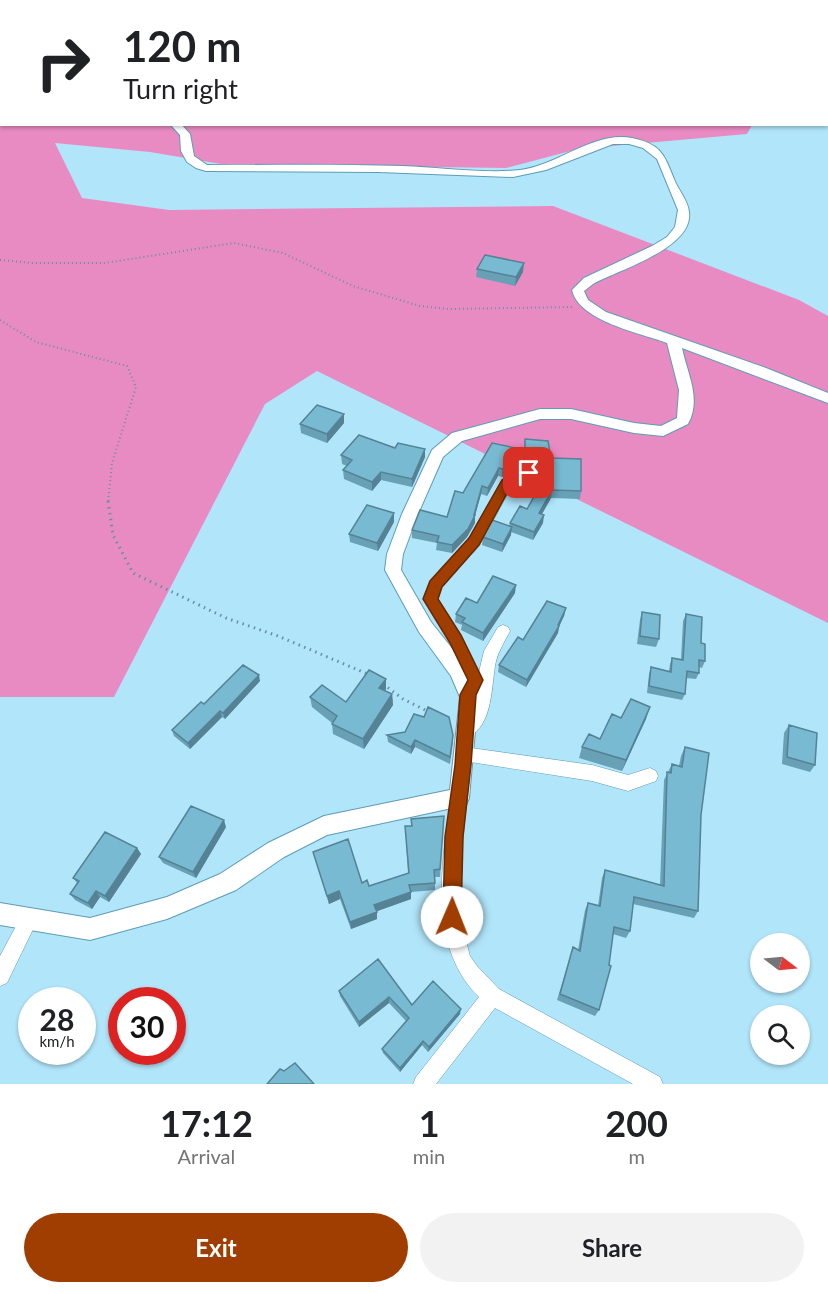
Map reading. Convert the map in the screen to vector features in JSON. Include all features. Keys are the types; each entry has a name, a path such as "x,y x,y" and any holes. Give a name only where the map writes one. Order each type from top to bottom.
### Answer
{"street":[{"path":"177,126 185,134 185,147 189,159 195,165 206,168 400,169 506,174 527,172 548,166 591,146 618,140 636,142 662,158 670,184 681,204 684,215 681,226 658,249 585,281 578,290 579,297 586,306 601,315 761,371 828,398"},
{"path":"653,1084 492,996 480,986 461,958 452,917 454,837 464,754 468,695 459,672 425,627 393,570 395,555 410,513 437,454 457,437 540,414 572,414 634,428 663,431 683,421 689,406 687,389 674,342"},
{"path":"468,695 476,680 456,639 430,599 435,585 474,542 507,483 518,474 529,473"},
{"path":"466,732 482,707 485,672 493,645 503,631"},
{"path":"464,754 592,773 628,783 650,776"},
{"path":"0,914 90,929 167,908 228,882 276,849 324,826 459,798"},
{"path":"0,976 29,919"},
{"path":"423,1084 492,996"}],"path":[{"path":"0,260 32,263 105,262 148,258 234,243 283,253 353,286 420,306 449,309 586,306"},
{"path":"0,320 36,342 127,366 136,387 112,463 107,496 113,535 133,573 226,618 278,636 373,676"},
{"path":"381,682 403,699 431,713"}],"shaded area":[{"path":"0,126 751,126 747,134 578,149 506,168 221,164 150,152 55,143 82,198 169,210 553,206 799,300 828,316 828,623 317,371 265,404 114,697 0,697"}],"building":[{"path":"485,255 524,263 516,277 477,269"},
{"path":"317,405 344,414 327,434 300,424"},
{"path":"359,435 395,448 398,443 425,449 412,479 381,472 372,482 343,470 352,460 341,455"},
{"path":"525,439 548,441 551,458 581,459 581,491 552,490 539,513 544,515 534,532 510,523 520,506 527,509 541,484 519,476 523,472 536,469 538,464 535,460 515,461 502,469 499,468 488,488 482,486 475,515 468,529 452,545 437,542 439,536 412,530 420,510 447,517 455,491 463,493 492,443 525,450"},
{"path":"367,505 394,513 377,543 349,534"},
{"path":"492,520 512,527 503,544 483,537"},
{"path":"493,576 516,585 483,633 462,622 465,618 456,614 466,598 477,603"},
{"path":"547,601 566,608 559,626 527,680 499,665 518,637 523,640"},
{"path":"642,612 660,615 659,639 640,636"},
{"path":"686,614 702,617 701,643 705,644 705,661 699,660 699,673 687,671 685,694 649,686 651,667 671,672 672,658 683,660"},
{"path":"243,665 259,675 223,713 220,711 188,743 172,730 201,702 204,704"},
{"path":"369,670 386,679 379,688 392,694 363,739 332,724 337,716 310,697 322,685 346,702"},
{"path":"631,699 650,707 626,760 582,747 589,734 600,739 612,714 621,718"},
{"path":"428,707 449,717 453,735 450,757 415,740 411,747 387,735 405,732 414,714 424,717"},
{"path":"789,725 817,733 815,765 787,757"},
{"path":"685,747 709,753 701,815 698,911 634,897 630,931 614,927 609,965 611,966 599,1010 560,994 573,947 580,951 588,903 600,906 605,870 664,886 667,772 671,773 672,764 682,767"},
{"path":"191,806 224,820 193,872 159,857"},
{"path":"444,816 440,869 434,870 435,883 409,885 411,892 374,905 377,912 350,922 339,891 327,896 313,852 348,839 362,883 367,880 369,886 409,873 405,826 412,826 411,819"},
{"path":"105,832 137,848 105,896 96,891 88,903 70,894 79,881 73,878"},
{"path":"378,959 412,1005 433,981 461,1009 429,1047 423,1041 400,1068 382,1049 409,1018 389,997 359,1022 339,991"},
{"path":"295,1063 314,1084 267,1084 280,1069 284,1071"}],"route":[{"path":"452,917 454,837 463,765 468,695 476,680 456,639 430,599 435,585 474,542 507,483 518,474 529,473"}]}
